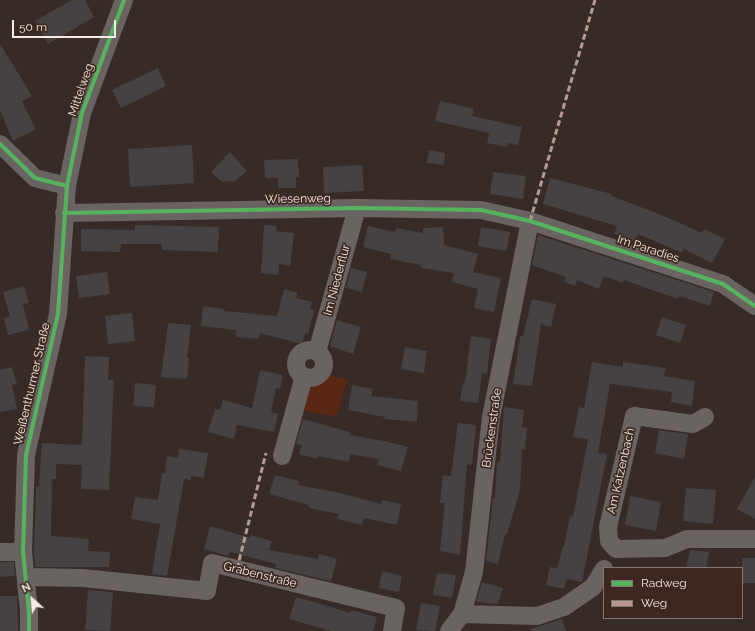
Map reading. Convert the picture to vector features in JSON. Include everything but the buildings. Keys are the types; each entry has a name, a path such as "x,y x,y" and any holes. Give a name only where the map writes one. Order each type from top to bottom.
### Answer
{"street":[{"name":"Mittelweg","path":"64,213 67,186 82,113 124,0"},
{"path":"0,144 35,178 67,186"},
{"name":"Wiesenweg","path":"64,213 357,208 481,210 530,221"},
{"name":"Im Niederflur","path":"282,456 304,376 314,377 322,371 324,365 323,359 317,352 357,208"},
{"name":"Weißenthurmer Straße","path":"29,631 23,552 26,455 58,314 64,213"},
{"name":"Im Paradies","path":"530,221 723,284 755,306"},
{"name":"Brückenstraße","path":"449,631 462,614 474,572 492,417 530,221"},
{"name":"Am Katzenbach","path":"616,550 609,541 608,527 634,416 693,424 705,417"},
{"path":"605,567 616,550 666,548 687,539 755,539"},
{"path":"0,552 23,552"},
{"name":"Grabenstraße","path":"26,577 83,578 207,591 212,564 396,608 392,631"},
{"path":"462,614 537,616 564,607 593,587 603,570"}],"shaded area":[{"path":"327,375 348,379 336,417 301,410 306,387"}],"marked path":[{"path":"530,221 595,0"},
{"path":"237,569 266,453"}],"cycle path":[{"path":"29,631 29,611 23,552 26,455 58,314 67,186 82,113 124,0"},
{"path":"0,144 35,178 67,186"},
{"path":"64,213 357,208 481,210 530,221 723,284 755,306"}]}
